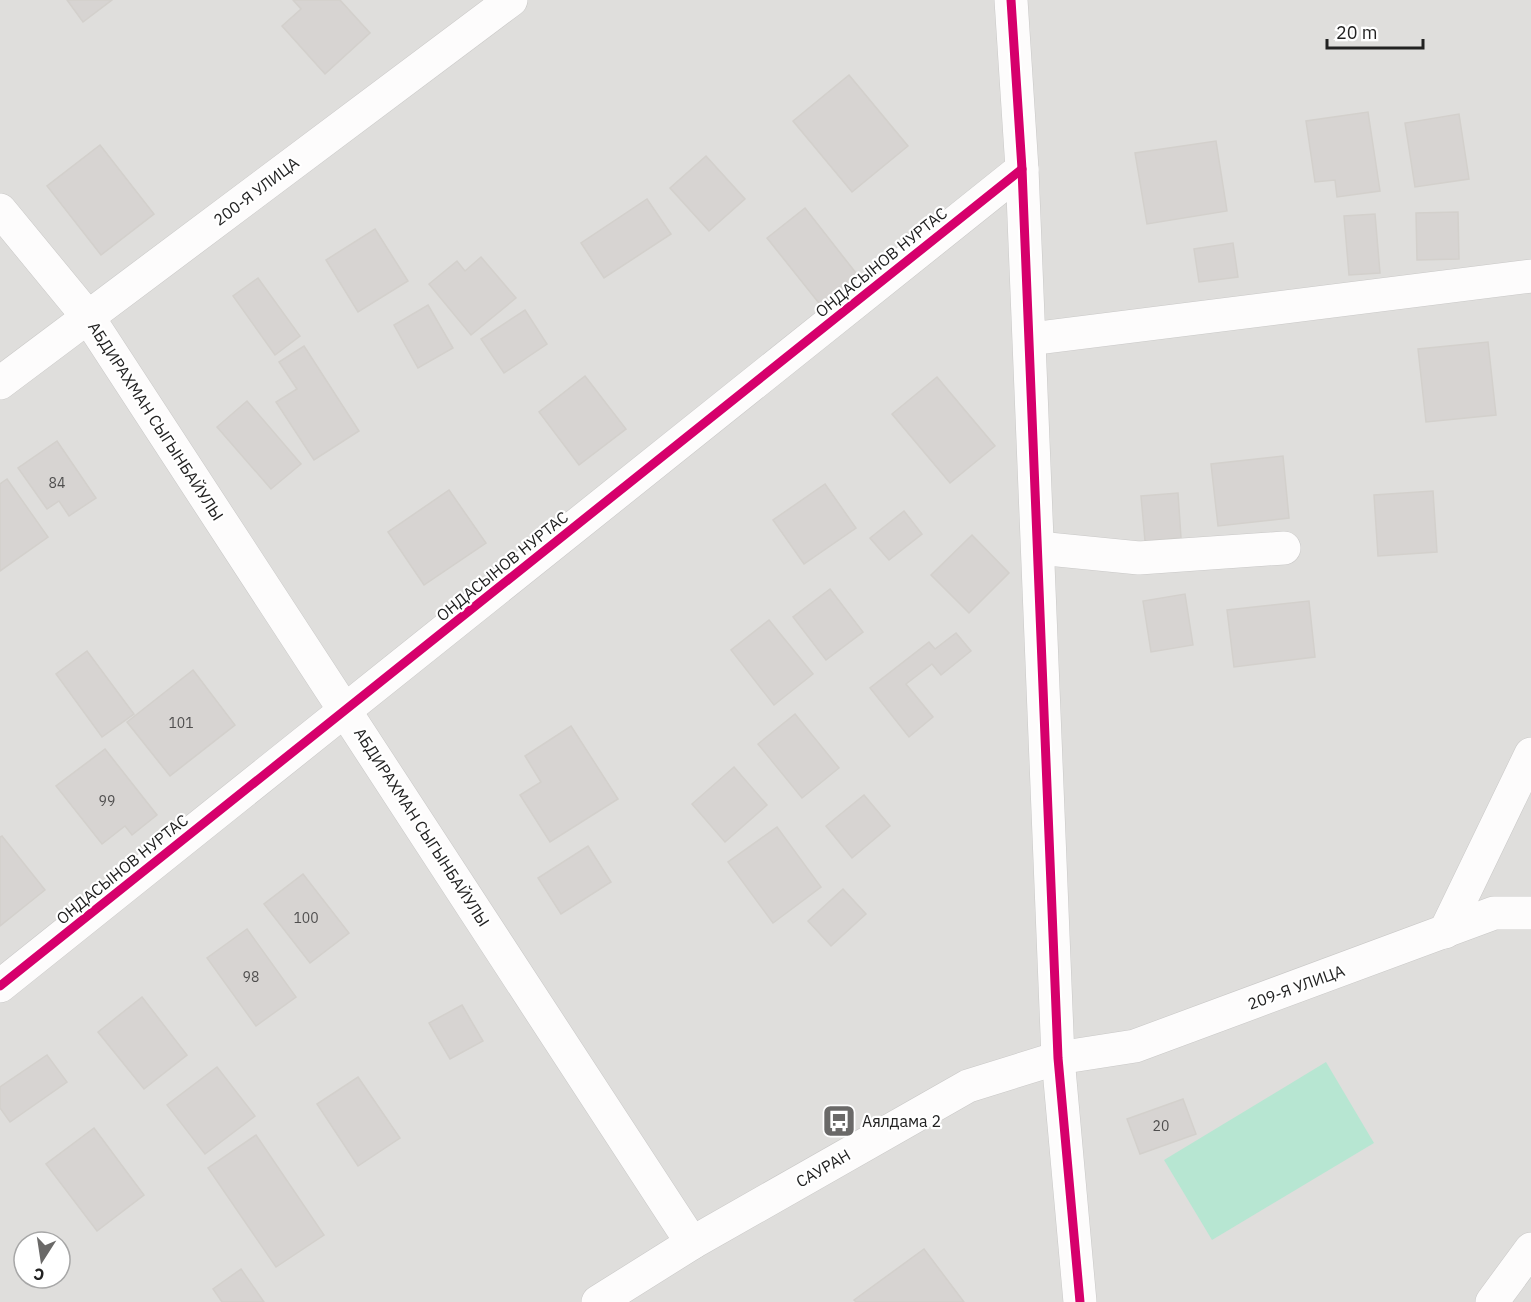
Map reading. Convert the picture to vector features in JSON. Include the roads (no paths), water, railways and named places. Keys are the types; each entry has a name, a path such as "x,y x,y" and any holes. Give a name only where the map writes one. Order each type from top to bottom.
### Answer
{"street":[{"name":"200-Я УЛИЦА","path":"0,382 511,0"},
{"path":"1011,0 1030,339 1058,1058 1080,1302"},
{"name":"ОНДАСЫНОВ НУРТАС","path":"0,986 1022,169"},
{"name":"АБДИРАХМАН СЫГЫНБАЙУЛЫ","path":"0,210 88,317 692,1243"},
{"path":"1030,339 1531,276"},
{"path":"1038,548 1139,558 1284,548"},
{"path":"1445,932 1531,754"},
{"name":"209-Я УЛИЦА","path":"1058,1058 1135,1046 1494,913 1531,914"},
{"name":"САУРАН","path":"598,1302 692,1243 968,1086 1058,1058"},
{"path":"1492,1302 1531,1249"}],"place":[{"name":"Аялдама 2","path":"839,1121"}]}
